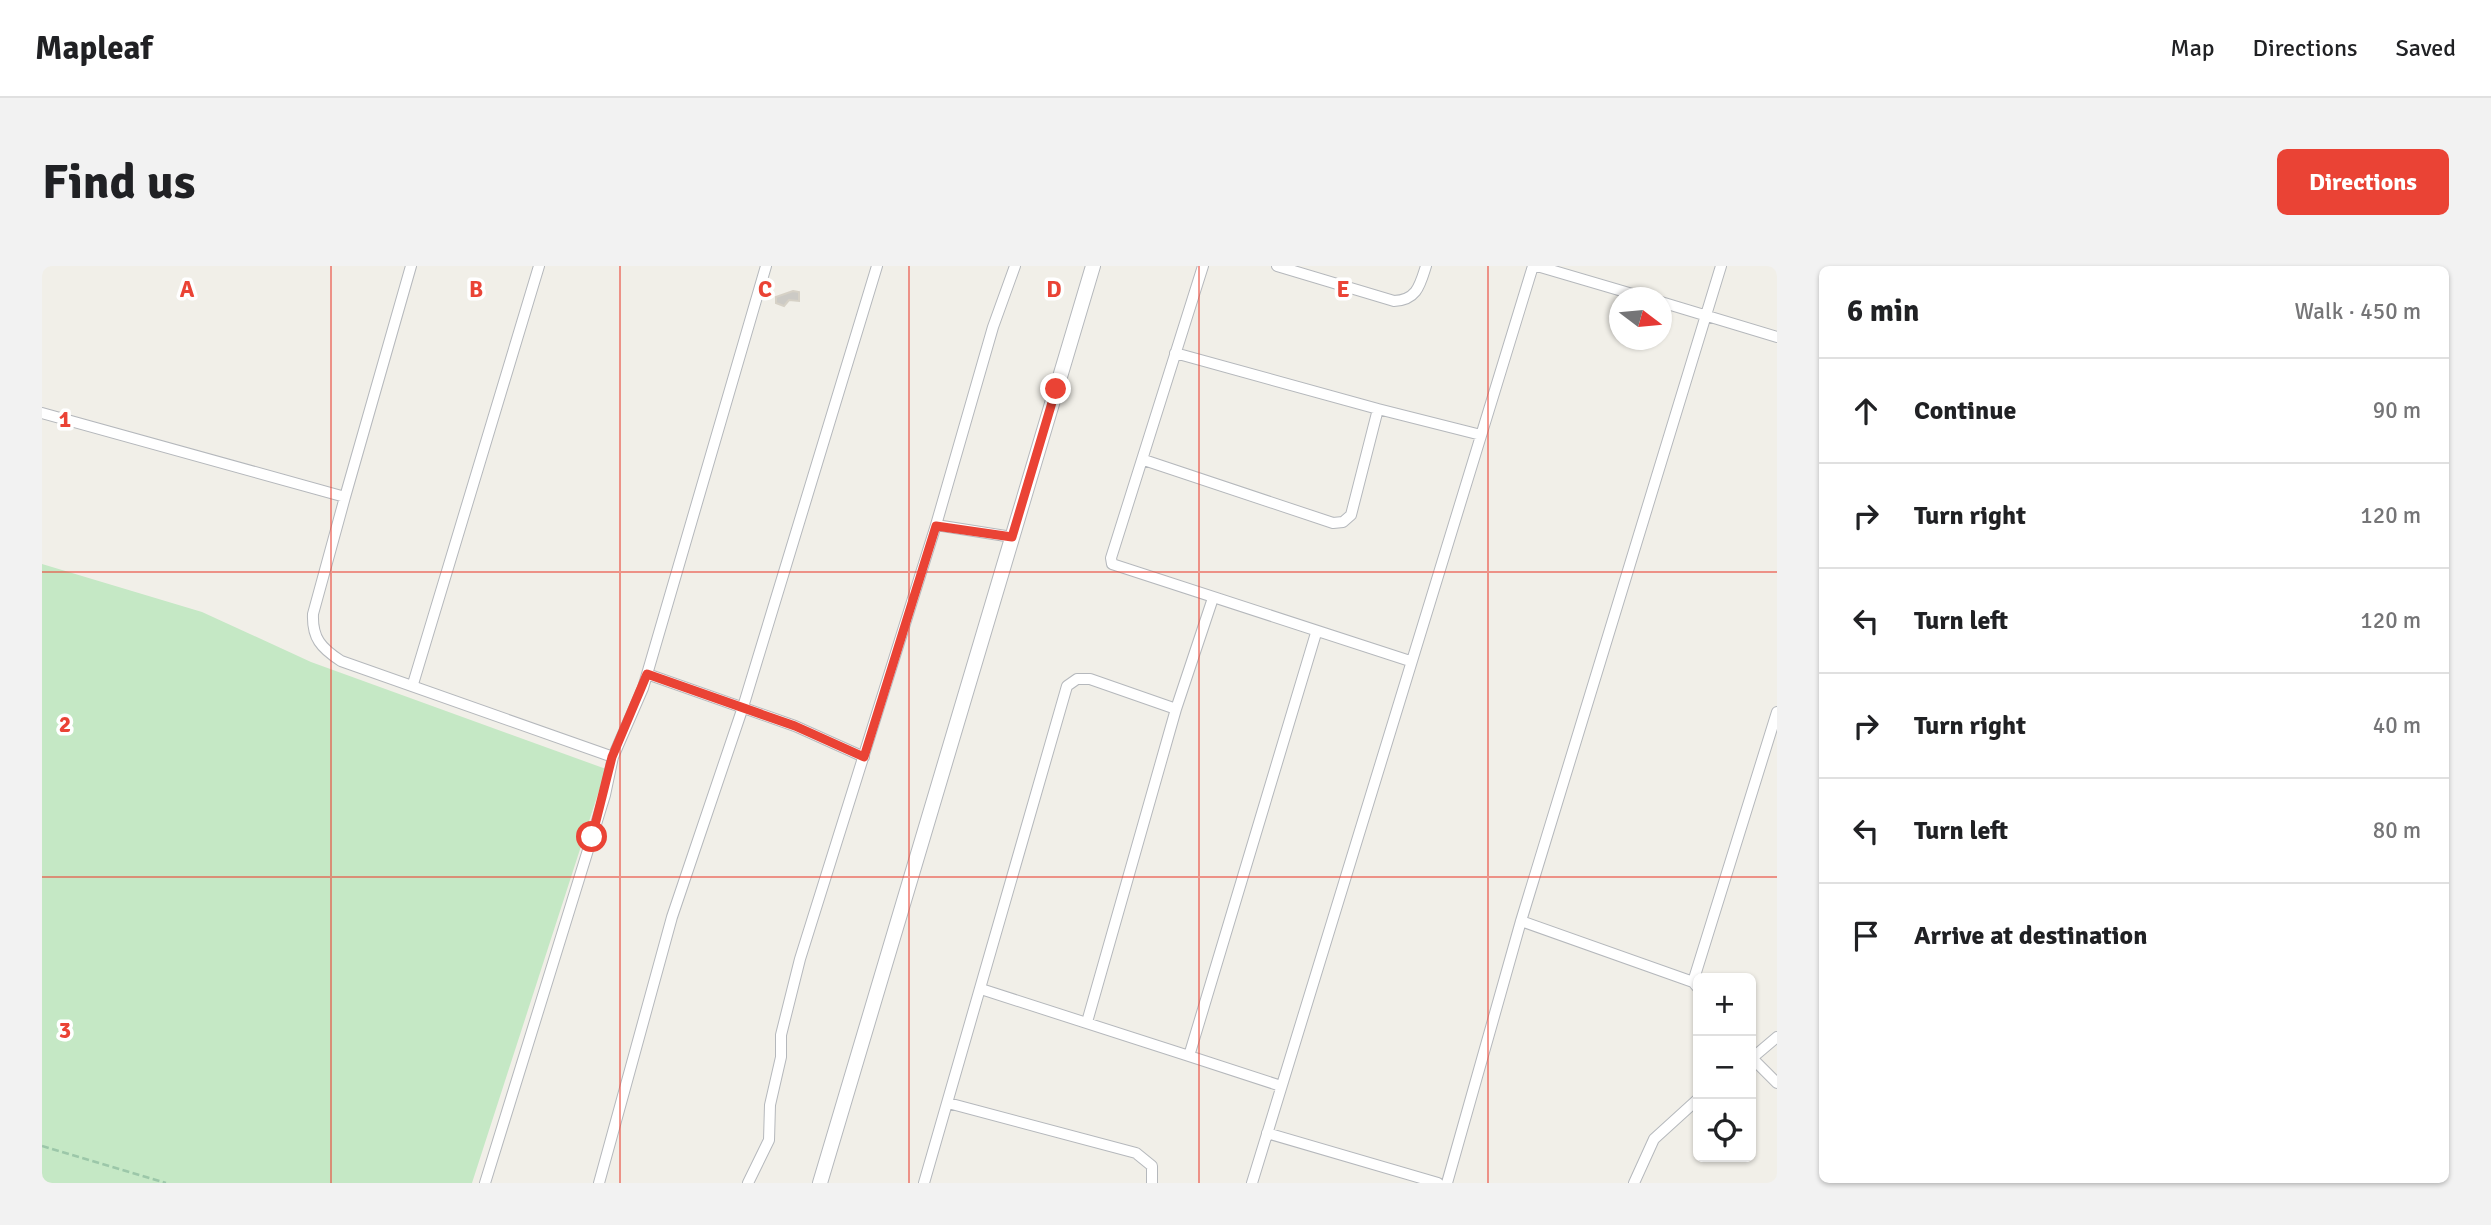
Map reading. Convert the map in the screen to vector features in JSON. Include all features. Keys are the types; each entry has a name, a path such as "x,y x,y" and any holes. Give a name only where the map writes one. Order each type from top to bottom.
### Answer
{"street":[{"path":"411,266 313,614 313,631 324,650 341,661 413,684 612,757"},
{"path":"413,684 539,266"},
{"path":"485,1183 605,795 612,757 647,674 766,266"},
{"path":"599,1183 672,917 743,707 877,266"},
{"path":"748,1183 769,1140 770,1105 780,1068 781,1035 800,960 936,526 993,327 1015,266"},
{"path":"820,1183 1093,266"},
{"path":"1203,266 1111,558 1112,564 1317,633 1410,661"},
{"path":"1278,266 1394,301 1412,296 1419,288 1426,266"},
{"path":"1252,1183 1410,661 1535,266 1609,287"},
{"path":"1447,1183 1521,921 1721,266"},
{"path":"1672,305 1777,337"},
{"path":"1175,354 1378,410 1481,435"},
{"path":"1144,460 1339,523 1351,515 1378,410"},
{"path":"42,412 345,497"},
{"path":"936,526 1012,537"},
{"path":"1087,1022 1176,709 1213,598"},
{"path":"1189,1056 1317,633"},
{"path":"647,674 795,726 864,757"},
{"path":"924,1183 1067,686 1077,679 1090,679 1176,709"},
{"path":"1700,973 1777,712"},
{"path":"1521,921 1693,984"},
{"path":"981,989 1281,1086"},
{"path":"1756,1054 1777,1037"},
{"path":"1756,1063 1777,1083"},
{"path":"948,1103 1136,1153 1152,1166 1152,1183"},
{"path":"1634,1183 1654,1139 1693,1104"},
{"path":"1267,1133 1438,1183"}],"path":[{"path":"42,1146 166,1183"}],"green space":[{"path":"42,564 202,612 311,662 606,769 472,1183 42,1183"}],"building":[{"path":"793,291 799,292 799,301 789,300 784,306 776,303 776,297"}],"route":[{"path":"592,837 605,795 612,757 630,720 647,674 795,726 864,757 936,526 959,527 1012,537 1056,389"}]}
